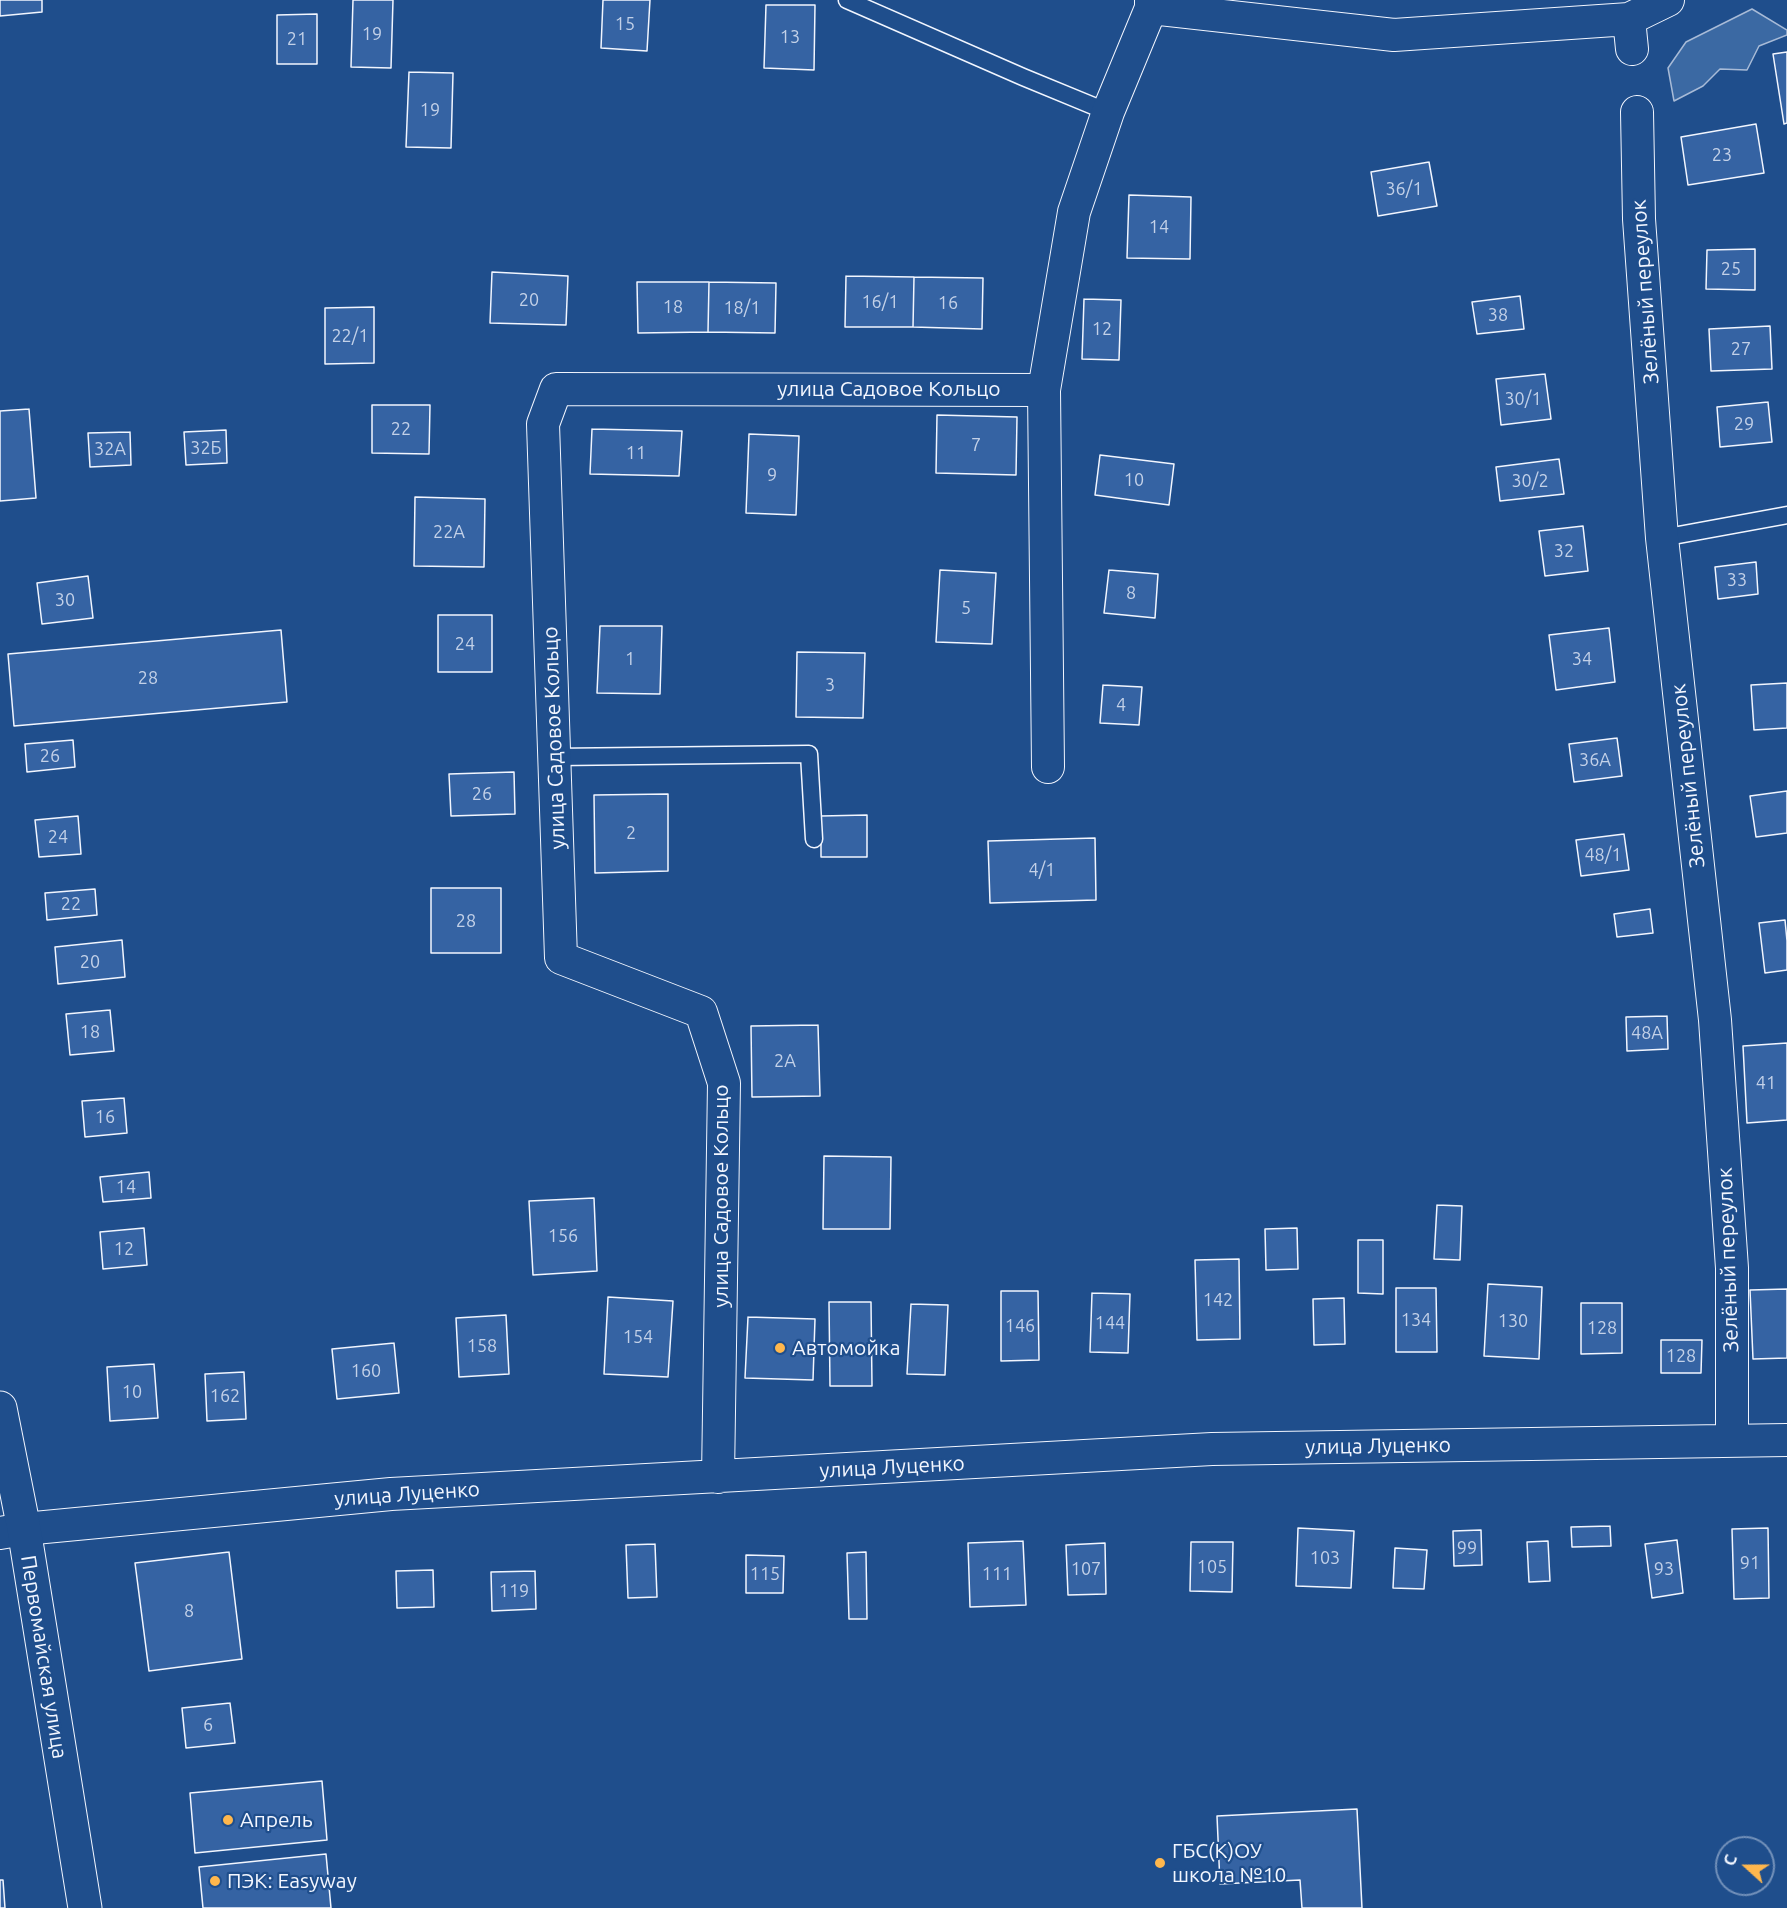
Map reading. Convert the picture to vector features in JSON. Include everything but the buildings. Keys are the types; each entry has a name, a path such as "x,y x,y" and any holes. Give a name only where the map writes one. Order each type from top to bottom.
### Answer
{"main road":[{"name":"Первомайская улица","path":"0,1408 12,1531 85,1908"}],"street":[{"path":"1048,767 1044,390 1074,212 1108,112 1151,4 1394,35 1630,34 1668,0"},
{"name":"Зелёный переулок","path":"1637,112 1639,219 1662,538 1715,1020 1732,1268 1732,1440"},
{"name":"улица Садовое Кольцо","path":"718,1477 724,1083 702,1012 561,958 543,424 556,389 1044,390"},
{"name":"улица Луценко","path":"12,1531 392,1494 1212,1449 1787,1440"}],"lane":[{"path":"847,0 1108,112"},
{"path":"1662,538 1787,515"},
{"path":"555,757 809,754 814,839"}],"water":[{"path":"1752,9 1787,30 1787,35 1759,46 1747,70 1720,69 1703,86 1674,101 1668,68 1686,42"}],"place":[{"name":"Автомойка","path":"780,1348"},
{"name":"Апрель","path":"228,1820"},
{"name":"ГБС(К)ОУ школа №10","path":"1160,1863"},
{"name":"ПЭК: Easyway","path":"215,1881"}]}
